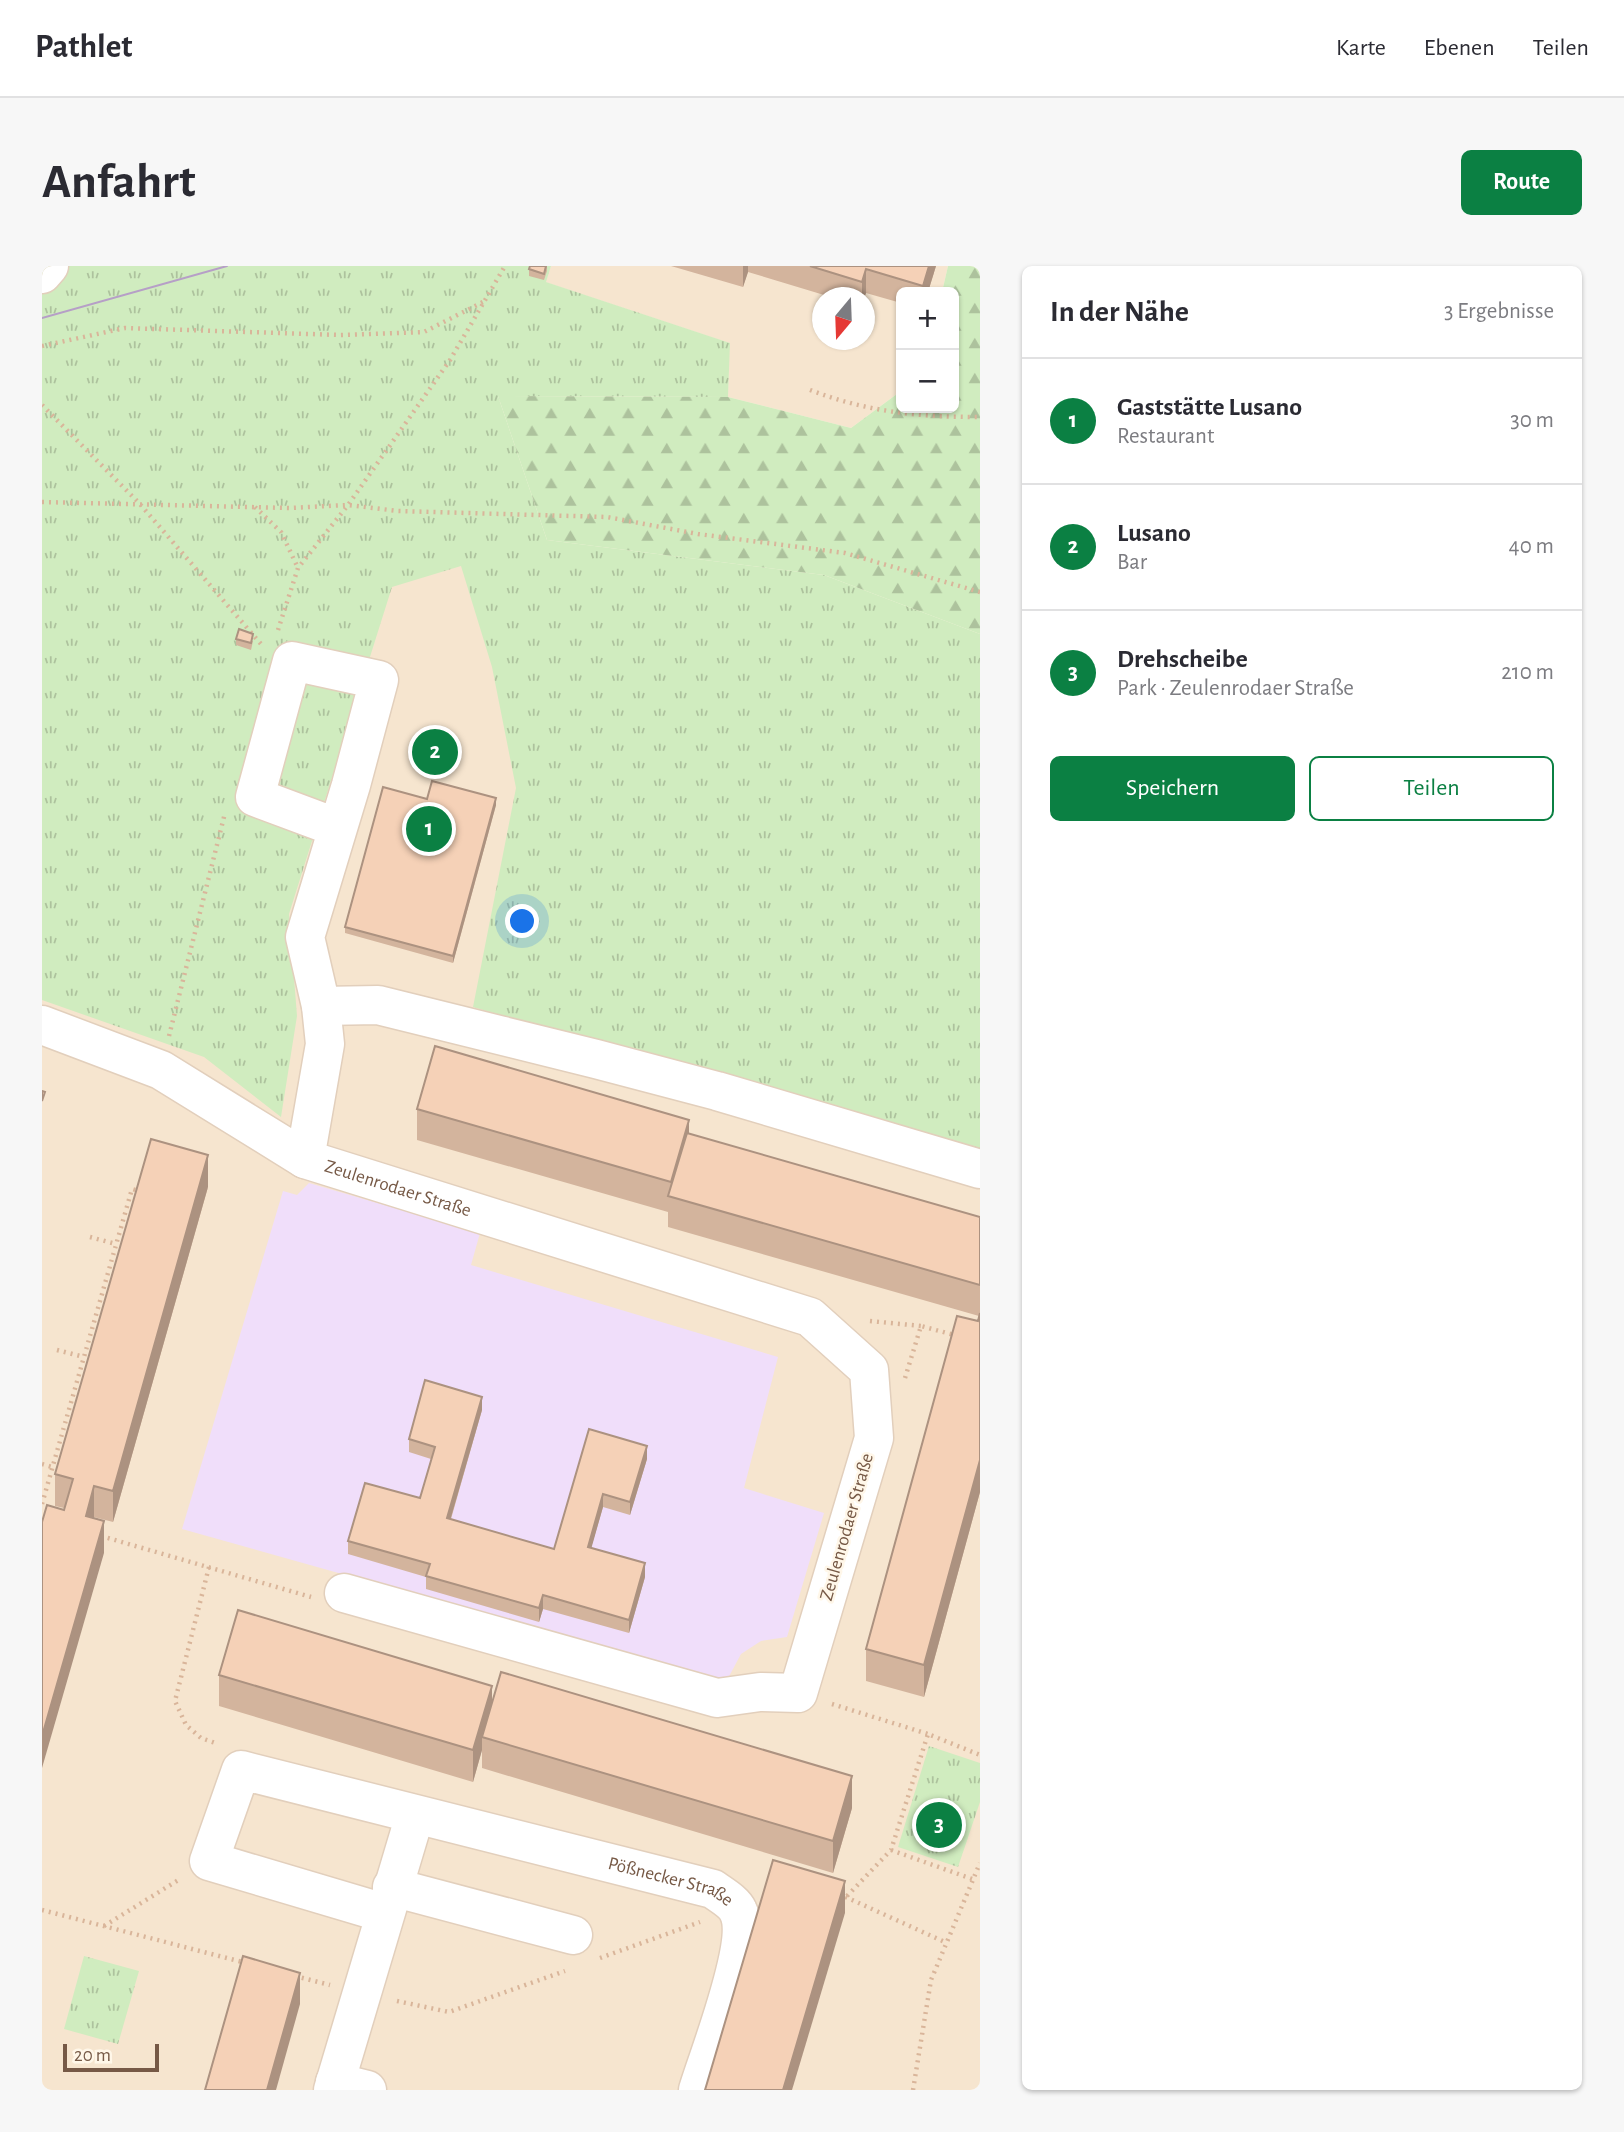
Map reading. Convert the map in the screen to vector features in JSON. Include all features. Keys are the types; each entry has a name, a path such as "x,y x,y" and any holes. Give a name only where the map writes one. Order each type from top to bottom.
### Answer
{"street":[{"path":"42,274 49,266"},
{"name":"Zeulenrodaer Straße","path":"304,1159 325,1044 321,1006 305,937 338,828"},
{"path":"321,1006 378,1005 717,1091 980,1169"},
{"name":"Zeulenrodaer Straße","path":"42,1025 161,1070 304,1159 810,1317 869,1370 873,1437 798,1693"},
{"path":"344,1593 717,1698 760,1692 798,1693"},
{"path":"241,1770 209,1861 388,1900 573,1935"},
{"name":"Pößnecker Straße","path":"241,1770 713,1889 737,1909 743,1931 738,1962 698,2090"},
{"path":"345,2087 388,1900 415,1815"}],"path":[{"path":"348,505 450,360 505,266"},
{"path":"42,346 125,328 340,335 424,332 483,302"},
{"path":"810,390 854,407 925,417 980,417"},
{"path":"42,405 139,503 262,645"},
{"path":"42,502 256,507 348,505 398,511 607,517 698,534 845,553 980,592"},
{"path":"256,507 281,532 298,568"},
{"path":"42,1504 132,1189 145,1192"},
{"path":"90,1237 116,1244"},
{"path":"908,1373 921,1326 970,1339"},
{"path":"57,1350 84,1357"},
{"path":"42,1464 52,1467"},
{"path":"97,1535 311,1597 344,1593"},
{"path":"209,1567 175,1701 186,1725 201,1738 241,1752 241,1770"},
{"path":"798,1693 928,1734 980,1755"},
{"path":"847,1896 891,1850 928,1734"},
{"path":"891,1850 975,1880"},
{"path":"103,1926 209,1861"},
{"path":"914,2090 931,1980 980,1863"}],"shaded area":[{"path":"551,266 948,266 943,287 896,287 896,395 851,428 728,397 729,343 545,282"},
{"path":"547,540 980,634 980,2090 42,2090 42,605"},
{"path":"309,1183 480,1233 471,1265 778,1357 744,1488 824,1513 787,1637 761,1641 741,1654 726,1682 182,1529 283,1191 297,1195"}],"green space":[{"path":"42,266 551,266 546,282 730,343 728,397 498,396 547,540 824,575 980,634 980,1154 473,1007 516,788 492,667 461,566 392,587 289,914 297,1016 281,1117 204,1057 42,1000"},
{"path":"948,266 980,266 980,634 824,575 547,540 498,396 728,397 851,428 896,395 896,413 959,413 959,287 943,287"},
{"path":"929,1746 980,1763 980,1802 958,1867 898,1847"},
{"path":"84,1956 139,1971 118,2044 64,2029"}],"building":[{"path":"530,266 546,266 544,274 529,269"},
{"path":"810,266 929,266 923,286 866,269 862,282"},
{"path":"239,629 253,634 251,643 236,639"},
{"path":"432,781 496,798 453,956 345,927 383,787 427,799"},
{"path":"435,1046 689,1120 671,1182 417,1109"},
{"path":"687,1133 980,1217 980,1285 668,1196"},
{"path":"151,1139 208,1155 113,1491 94,1486 86,1516 104,1521 42,1736 42,1522 47,1505 64,1510 73,1479 55,1474"},
{"path":"980,1313 980,1460 924,1665 866,1649 957,1316 978,1321"},
{"path":"425,1380 482,1397 447,1518 554,1549 589,1429 647,1446 630,1502 603,1494 588,1547 645,1563 629,1620 543,1595 539,1608 426,1576 430,1564 348,1541 365,1483 420,1498 435,1447 409,1439"},
{"path":"238,1610 492,1686 473,1750 219,1675"},
{"path":"501,1672 852,1776 833,1841 482,1737"},
{"path":"773,1860 845,1881 783,2090 705,2090"},
{"path":"243,1956 300,1973 267,2090 205,2090"}],"tram line":[{"path":"42,318 227,266"}],"place":[{"name":"Lusano","path":"435,752"},
{"name":"Gaststätte Lusano","path":"429,829"},
{"name":"Drehscheibe","path":"939,1825"}]}
